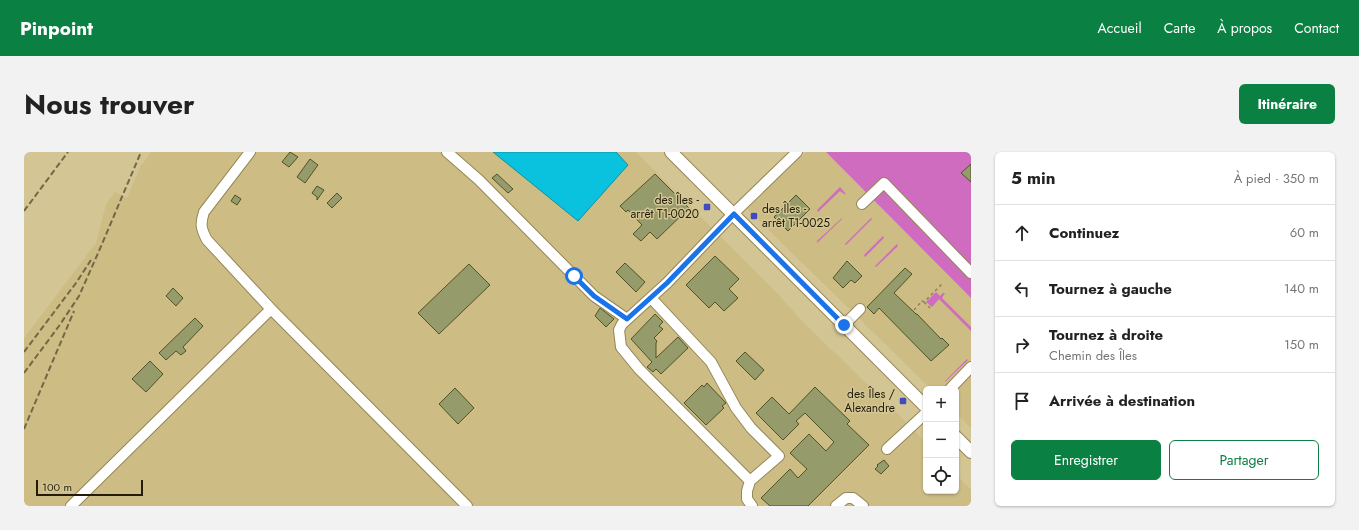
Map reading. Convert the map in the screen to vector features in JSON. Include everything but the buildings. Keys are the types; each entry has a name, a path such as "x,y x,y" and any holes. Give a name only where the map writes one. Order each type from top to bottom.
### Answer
{"main road":[{"path":"671,152 923,404"},
{"path":"959,440 971,452"}],"lane":[{"path":"250,152 204,212 202,219 202,230 207,240 271,309 467,506"},
{"path":"447,152 479,180 594,296 627,319"},
{"path":"750,481 639,369 621,347 618,330 627,319 667,283 797,152"},
{"path":"862,204 884,183 971,273"},
{"path":"651,298 711,362 736,408 751,428 779,456 750,481 747,491 747,499 752,506"},
{"path":"71,506 271,309"},
{"path":"844,324 860,309"},
{"path":"953,386 971,368"},
{"path":"887,449 923,416"},
{"path":"836,506 846,498 854,498 863,506"}],"path":[{"path":"914,310 942,284"},
{"path":"924,302 930,308"}],"shaded area":[{"path":"151,152 636,152 777,293 803,322 923,440 923,494 959,494 959,477 971,490 971,506 24,506 24,338 96,243 106,204 115,192 127,198 140,167"},
{"path":"806,152 826,152 971,298 971,428 959,416 959,386 928,386 747,209"},
{"path":"826,152 971,152 971,298"},
{"path":"840,187 846,194 840,191 818,212 817,210"},
{"path":"871,218 872,219 846,245 845,244"},
{"path":"842,219 817,243 817,241"},
{"path":"883,236 884,238 865,257 864,255"},
{"path":"897,244 898,246 876,267 875,266"},
{"path":"936,292 940,296 945,293 942,298 971,327 971,331 939,299 932,307 926,302"},
{"path":"967,359 968,360 945,382 945,381"}],"water":[{"path":"493,152 616,152 628,165 578,221"}],"railway":[{"path":"24,211 68,152"},
{"path":"24,373 79,296 141,152"},
{"path":"24,352 76,283 91,260"},
{"path":"24,429 74,311"}],"place":[{"name":"des Îles - arrêt T1-0020","path":"707,207"},
{"name":"des Îles - arrêt T1-0025","path":"754,216"},
{"name":"des Îles / Alexandre","path":"903,401"}],"route":[{"path":"574,276 594,296 627,319 667,283 734,214 844,325"}]}
